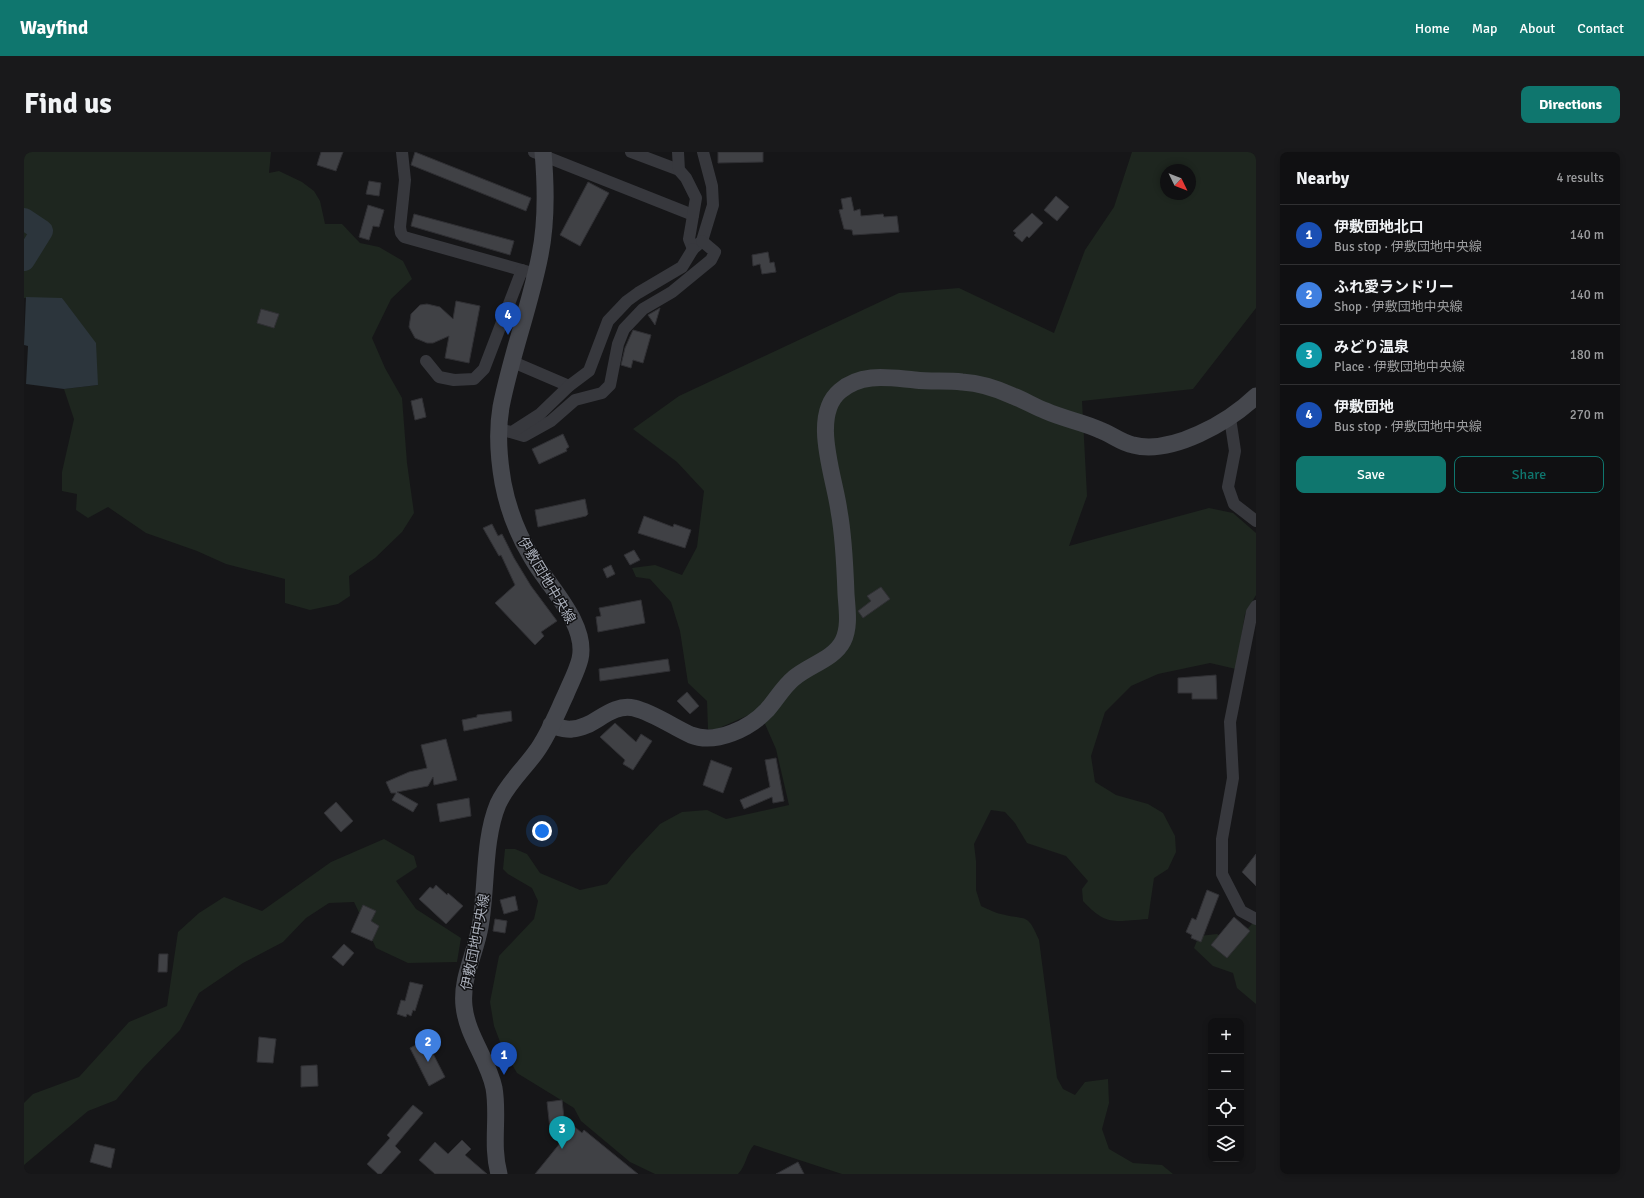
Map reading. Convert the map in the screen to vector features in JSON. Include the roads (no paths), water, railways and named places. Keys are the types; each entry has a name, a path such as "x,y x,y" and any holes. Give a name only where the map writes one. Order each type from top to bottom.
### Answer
{"street":[{"path":"402,152 405,180 400,233 404,237 529,272 484,369 474,379 454,380 439,377 426,361"},
{"path":"506,430 524,436 551,421 575,400 602,393 610,385 618,344 624,329 643,309 672,292 711,260 715,252 697,245 690,239 696,198 686,178 679,170 631,152"},
{"path":"678,152 679,170"},
{"path":"506,430 540,414 570,386 590,371 608,322 627,301 682,267 697,245 713,204 712,186 703,152"},
{"path":"540,153 693,215"},
{"name":"伊敷団地中央線","path":"499,1174 494,1154 494,1089 489,1072 468,1024 464,1008 466,973 479,932 489,846 498,805 507,788 536,752 551,726 581,657 580,642 570,614 532,559 513,518 503,481 506,430 501,409 513,362 529,272 545,220 546,178 540,153"},
{"path":"513,362 570,386"},
{"path":"551,726 572,729 583,727 608,711 620,708 633,708 696,737 709,739 721,736 739,729 755,720 766,710 794,677 831,655 842,643 846,632 847,617 845,562 839,508 825,435 828,409 839,391 852,383 872,377 919,381 964,382 1012,395 1046,411 1100,429 1134,445 1152,446 1201,434 1230,418 1256,396"},
{"path":"1230,418 1235,451 1228,487 1234,504 1256,521"},
{"path":"1256,606 1252,612 1230,722 1233,778 1222,839 1222,874 1241,912 1256,919"}],"waterway":[{"path":"24,219 42,231 24,260"}],"place":[{"name":"伊敷団地","path":"508,335"},
{"name":"ふれ愛ランドリー","path":"428,1062"},
{"name":"伊敷団地北口","path":"504,1075"},
{"name":"みどり温泉","path":"562,1149"}]}
